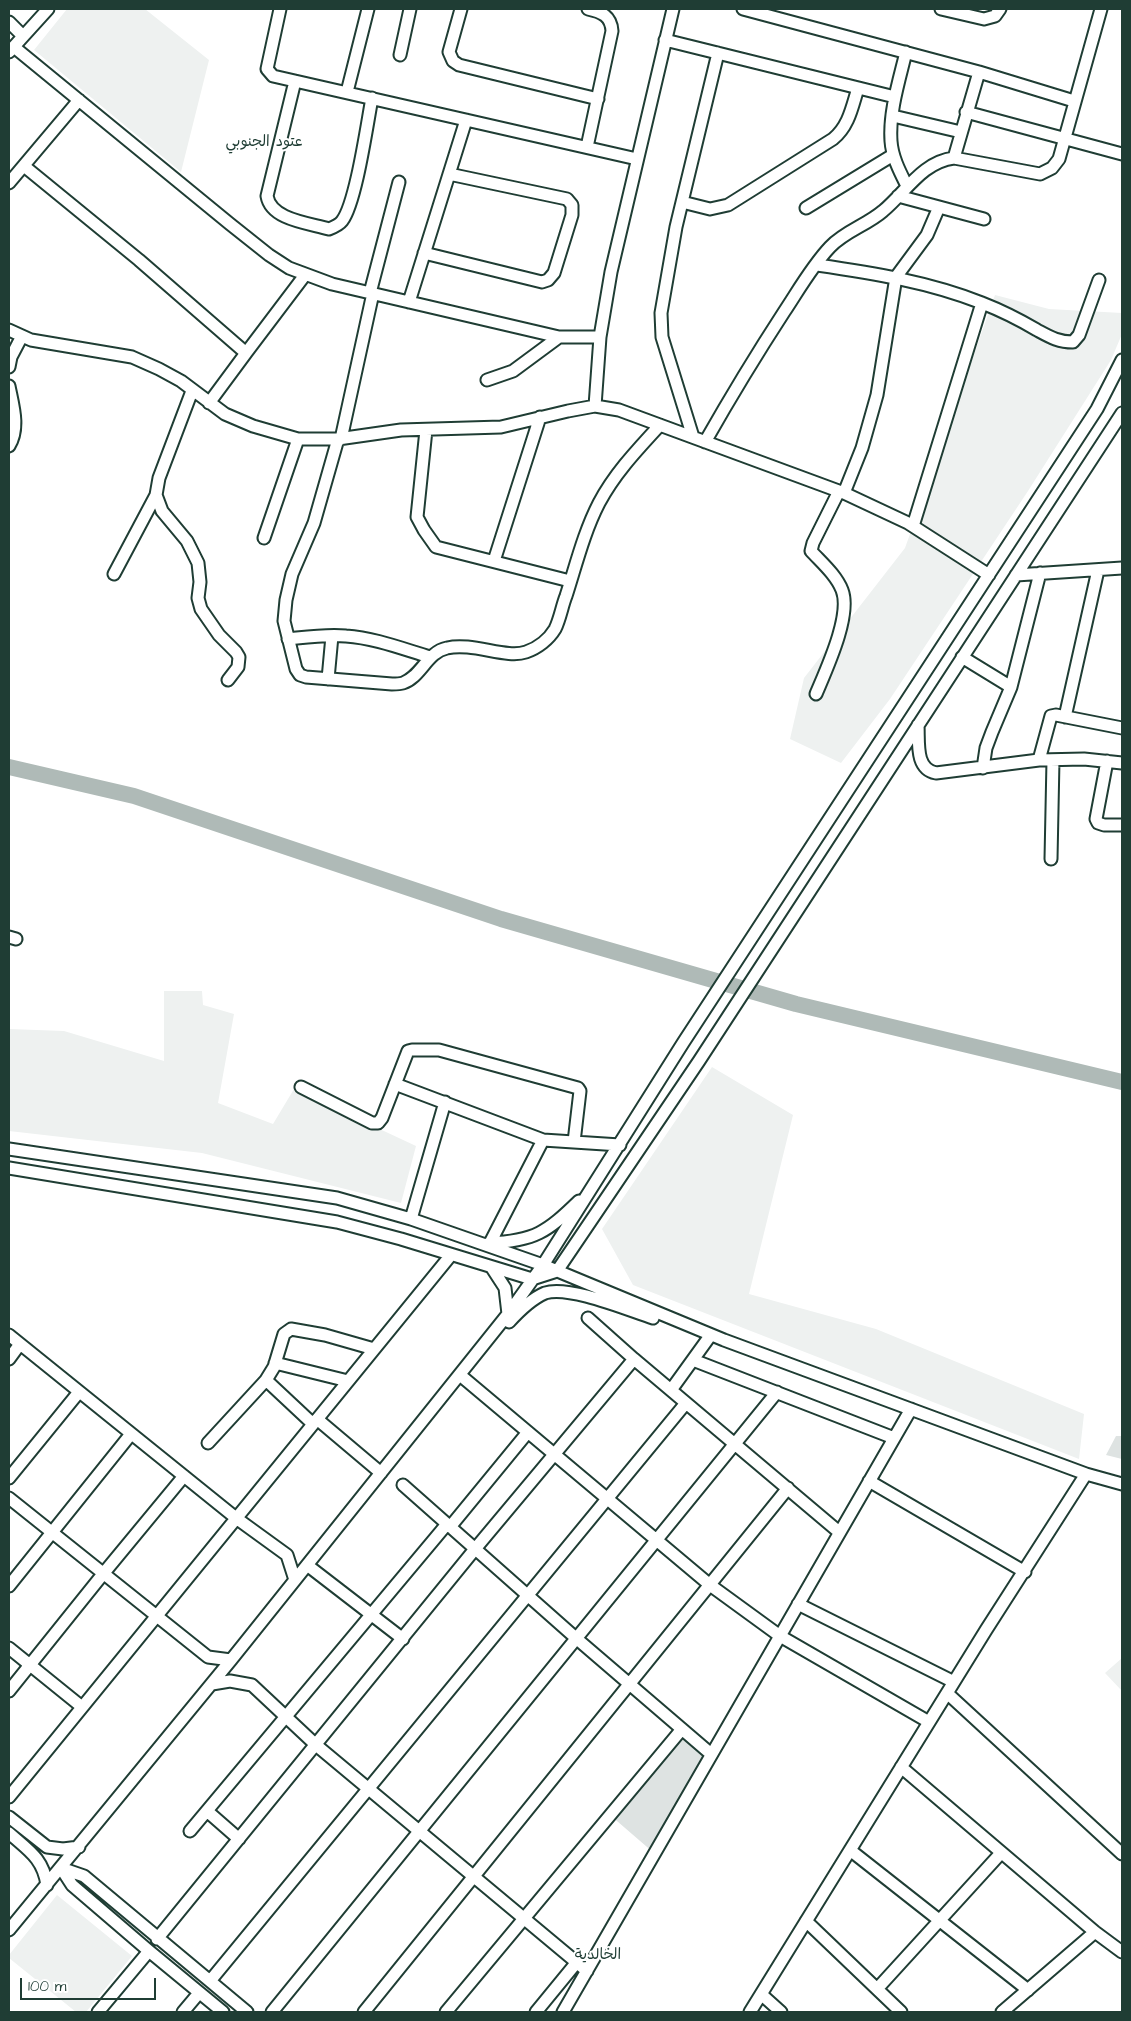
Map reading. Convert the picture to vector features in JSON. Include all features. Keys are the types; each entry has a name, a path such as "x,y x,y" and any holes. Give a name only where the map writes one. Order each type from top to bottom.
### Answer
{"street":[{"path":"48,9 11,49 79,100 269,255 305,275 372,293 559,337 600,337"},
{"path":"280,9 266,69 273,76 637,159"},
{"path":"347,92 368,9"},
{"path":"400,55 410,9"},
{"path":"461,9 450,52 452,61 459,65 598,99"},
{"path":"587,147 612,31 612,22 598,11 588,9"},
{"path":"595,406 600,337 611,272 673,9"},
{"path":"743,9 979,72 1074,101"},
{"path":"941,9 984,19 995,16 1000,9"},
{"path":"705,442 747,369 830,247 883,212 907,186 929,167 941,160 954,158 1040,174 1052,168 1056,163 1065,140 1074,101 1101,9"},
{"path":"9,22 24,36"},
{"path":"666,40 895,97"},
{"path":"906,52 895,97 891,141 893,155 907,186"},
{"path":"693,437 662,337 661,313 682,202 718,53"},
{"path":"954,158 979,72"},
{"path":"295,81 267,196 268,203 273,210 282,215 329,229 343,220 352,200 372,98"},
{"path":"682,202 710,208 728,205 833,139 842,132 858,88"},
{"path":"9,183 79,100"},
{"path":"966,112 1122,154"},
{"path":"893,116 961,132"},
{"path":"409,302 466,120"},
{"path":"806,208 893,155"},
{"path":"24,166 139,260 246,353"},
{"path":"424,253 542,282 548,280 554,273 572,215 572,205 567,199 449,174"},
{"path":"399,182 339,439 314,523 292,574 286,600 284,621 296,669 300,675 392,684 403,683 413,676 430,657 446,648 472,646 524,653 540,646 555,629 585,535 607,488 626,461 660,425"},
{"path":"898,196 984,219"},
{"path":"816,694 839,636 843,615 843,592 834,577 811,551 813,543 842,492 862,448 877,395 896,277 927,235 939,207"},
{"path":"817,265 896,277 982,303 1038,330 1050,338 1062,342 1073,342 1079,334 1099,280"},
{"path":"209,403 305,275"},
{"path":"913,526 982,303"},
{"path":"9,330 31,340 132,357 159,369 181,382 225,414 253,426 298,439 339,439 401,430 501,427 595,406 619,410 842,492 913,526 989,575"},
{"path":"9,367 11,357 22,336"},
{"path":"487,380 513,371 559,337"},
{"path":"9,1930 232,1660 475,1356 543,1265 683,1043 1096,409 1122,360"},
{"path":"9,386 15,414 14,429 9,446"},
{"path":"114,574 156,496 159,478 192,391"},
{"path":"9,1168 337,1222 532,1279 557,1271 699,1061 1122,413"},
{"path":"494,562 540,418"},
{"path":"426,430 417,517 436,547 570,581"},
{"path":"264,538 298,439"},
{"path":"156,496 162,511 188,541 198,563 200,582 198,598 201,609 219,635 239,657 238,667 228,680"},
{"path":"1016,575 1122,568"},
{"path":"1065,717 1098,570"},
{"path":"983,768 986,748 1011,688 1040,573"},
{"path":"328,679 332,636"},
{"path":"288,640 346,636 371,640 430,657"},
{"path":"962,657 1011,688"},
{"path":"1039,760 1051,716 1122,728"},
{"path":"918,725 921,764 928,771 936,773 1039,760 1122,763"},
{"path":"1051,859 1053,760"},
{"path":"1107,761 1096,819 1098,823 1104,825 1122,824"},
{"path":"301,1087 372,1123 378,1123 382,1118 408,1051 439,1050 574,1086 580,1091 574,1142"},
{"path":"396,1084 543,1140 620,1145"},
{"path":"411,1219 445,1102"},
{"path":"486,1243 543,1140"},
{"path":"9,1149 337,1198 411,1219 486,1243 543,1265 724,1340 1086,1474 1122,1484"},
{"path":"486,1243 529,1238 554,1225 593,1188"},
{"path":"9,1797 451,1255"},
{"path":"492,1268 505,1288 508,1314"},
{"path":"475,1356 532,1300 555,1291 572,1292 724,1340"},
{"path":"588,1318 839,1532"},
{"path":"208,1444 266,1380 275,1363 284,1334 291,1329 325,1335 374,1349"},
{"path":"9,1335 236,1518 287,1555 295,1580"},
{"path":"671,1390 710,1336"},
{"path":"9,1359 20,1344"},
{"path":"157,1939 475,1549 634,1359"},
{"path":"693,1360 894,1438"},
{"path":"275,1363 348,1381"},
{"path":"460,1375 710,1585 780,1636 929,1722"},
{"path":"266,1380 381,1473"},
{"path":"9,1478 79,1392"},
{"path":"272,2012 778,1392"},
{"path":"210,1981 686,1403"},
{"path":"563,2012 911,1409"},
{"path":"190,1831 371,1614 528,1432"},
{"path":"9,1586 131,1434"},
{"path":"750,2012 947,1693 1086,1474"},
{"path":"9,1691 184,1476"},
{"path":"869,1481 1025,1572"},
{"path":"403,1485 577,1639 711,1754"},
{"path":"364,2012 788,1488"},
{"path":"9,1498 208,1657 232,1660"},
{"path":"307,1565 403,1639"},
{"path":"798,1604 954,1682"},
{"path":"9,1648 82,1707"},
{"path":"212,1684 230,1682 252,1685 316,1745 587,1971"},
{"path":"947,1693 1122,1854"},
{"path":"446,2012 682,1729"},
{"path":"901,1767 1095,1932 1122,1952"},
{"path":"207,1811 239,1839"},
{"path":"9,1817 47,1847 63,1849 79,1847"},
{"path":"9,1834 37,1858 45,1872 47,1885"},
{"path":"850,1850 1028,1990"},
{"path":"877,1989 1002,1853"},
{"path":"61,1868 84,1876 157,1939 247,2012"},
{"path":"61,1868 72,1885 149,1952 223,2012"},
{"path":"806,1921 901,2012"},
{"path":"1002,2012 1095,1932"},
{"path":"98,2012 149,1952"},
{"path":"536,2012 577,1962"},
{"path":"183,2012 199,1993"},
{"path":"761,1994 781,2012"}],"shaded area":[{"path":"67,9 145,9 209,60 181,172 34,50"},
{"path":"995,295 1049,309 1122,313 1122,334 1111,360 1028,491 890,699 841,763 790,739 804,678 905,548"},
{"path":"164,991 202,991 203,1005 234,1014 218,1103 273,1124 294,1089 416,1146 401,1203 202,1153 9,1131 9,1029 64,1031 164,1061"},
{"path":"712,1067 793,1115 749,1294 876,1329 1084,1414 1079,1459 633,1285 602,1229"},
{"path":"1116,1436 1122,1436 1122,1459 1106,1455"},
{"path":"1122,1658 1122,1691 1105,1673"},
{"path":"682,1729 711,1754 654,1853 610,1815"},
{"path":"57,1895 132,1956 86,2012 76,2012 9,1958 9,1955"}],"waterway":[{"path":"9,767 134,796 501,919 796,1004 1122,1082"}],"district":[{"name":"عتود الجنوبي","path":"264,143"},
{"name":"الخالدية","path":"598,1956"}]}
